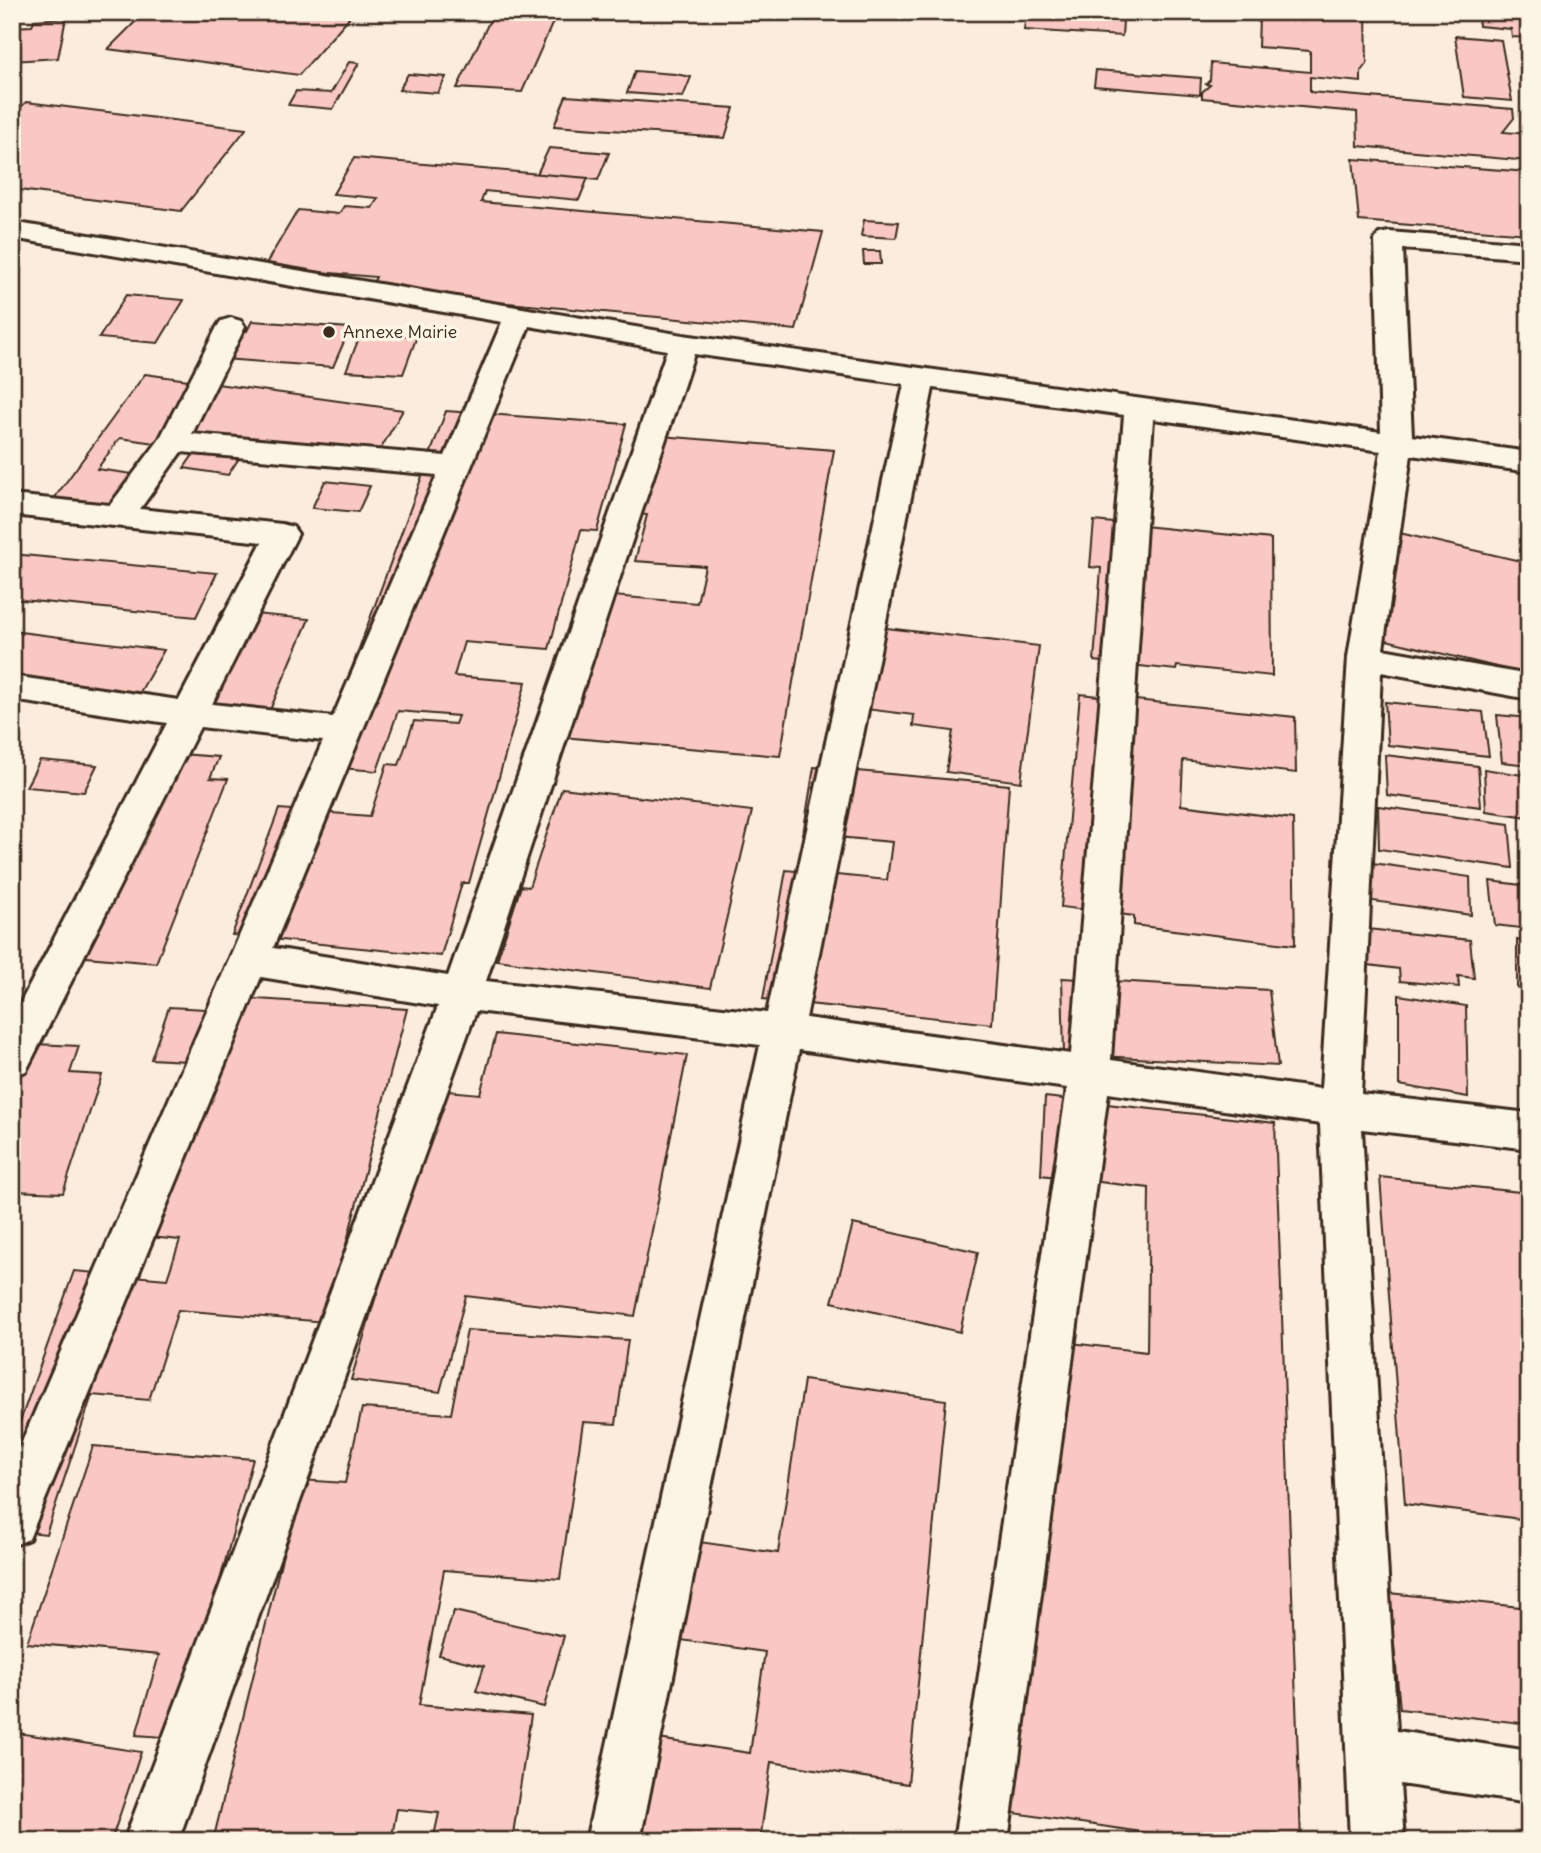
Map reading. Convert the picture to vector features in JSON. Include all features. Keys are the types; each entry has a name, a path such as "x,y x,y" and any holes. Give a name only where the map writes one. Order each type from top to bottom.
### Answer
{"street":[{"path":"12,230 683,344 1529,462"},
{"path":"1377,1841 1340,1109 1365,657 1397,444 1389,240 1529,251"},
{"path":"12,1522 519,316"},
{"path":"118,517 173,442 231,327"},
{"path":"151,1841 462,994 683,344"},
{"path":"613,1841 920,377"},
{"path":"981,1841 1090,1072 1139,408"},
{"path":"173,442 456,467"},
{"path":"12,505 282,534 12,1059"},
{"path":"1365,657 1529,687"},
{"path":"12,688 190,714 345,731"},
{"path":"248,960 462,994 783,1031 1340,1109 1529,1131"},
{"path":"1373,1754 1529,1777"}],"building":[{"path":"145,12 354,12 299,75 108,49"},
{"path":"1026,12 1090,12 1089,19 1123,21 1122,36 1024,30"},
{"path":"1090,12 1174,12 1174,18"},
{"path":"1266,12 1401,12 1401,17 1366,13 1367,63 1361,71 1361,82 1310,77 1310,92 1513,109 1514,118 1503,132 1529,134 1529,161 1358,146 1357,112 1202,98 1202,92 1210,85 1206,84 1210,80 1211,63 1310,72 1310,51 1258,47 1259,18"},
{"path":"1478,13 1529,18 1529,38 1512,37 1511,29 1479,26"},
{"path":"66,18 58,58 12,61 12,27 32,26 34,20"},
{"path":"491,18 553,22 522,92 457,88"},
{"path":"1455,36 1501,40 1512,101 1464,97"},
{"path":"349,62 359,63 333,109 288,105 296,91 331,93"},
{"path":"1096,70 1201,78 1200,95 1094,86"},
{"path":"635,71 691,77 683,97 627,93"},
{"path":"408,74 446,77 438,93 399,90"},
{"path":"566,96 734,108 725,138 554,126"},
{"path":"26,102 246,129 181,211 12,189 12,116"},
{"path":"549,148 609,153 598,180 537,174"},
{"path":"354,158 588,178 579,200 485,191 481,202 823,232 796,330 369,290 376,277 264,267 298,210 339,214 344,206 372,208 378,198 333,194"},
{"path":"1353,159 1529,172 1529,234 1359,221"},
{"path":"864,220 899,222 896,238 861,236"},
{"path":"863,251 880,251 881,264 864,264"},
{"path":"126,295 184,300 158,343 99,338"},
{"path":"252,321 350,328 333,367 210,358 225,329 247,331"},
{"path":"361,333 417,336 403,374 346,371"},
{"path":"145,374 403,410 372,464 247,446 228,475 184,468 197,449 120,438 97,469 147,476 122,511 53,500"},
{"path":"446,411 626,424 597,531 581,530 549,649 464,642 454,676 526,682 469,883 462,883 441,956 232,935 279,809 370,816 387,764 399,765 414,721 455,724 458,716 398,711 377,771 316,766"},
{"path":"661,436 834,450 780,756 562,737 601,595 697,603 705,566 635,561 647,515 630,513"},
{"path":"325,481 370,486 358,512 312,508"},
{"path":"1094,521 1271,539 1272,676 1094,661 1101,568 1090,567"},
{"path":"1378,528 1529,563 1529,675 1366,635"},
{"path":"12,554 217,573 196,617 12,599"},
{"path":"222,611 309,619 270,710 179,701"},
{"path":"861,625 1039,646 1021,782 946,772 953,731 913,726 914,715 842,706"},
{"path":"12,631 164,650 139,694 12,678"},
{"path":"1080,694 1295,717 1296,773 1183,760 1181,805 1293,819 1295,945 1134,925 1134,916 1061,907"},
{"path":"1385,702 1483,712 1489,756 1388,745"},
{"path":"1497,715 1529,718 1529,765 1502,762"},
{"path":"155,752 219,757 210,778 228,779 156,963 63,955"},
{"path":"1385,755 1478,766 1481,807 1387,795"},
{"path":"40,760 97,765 84,792 26,787"},
{"path":"814,767 1009,785 992,1024 763,999 786,870 887,880 892,842 803,834"},
{"path":"1484,769 1529,776 1529,817 1486,811"},
{"path":"562,788 752,811 710,988 497,960 521,886 529,887"},
{"path":"1378,806 1509,824 1513,868 1379,849"},
{"path":"1366,862 1470,877 1471,915 1366,900"},
{"path":"1490,881 1529,886 1529,929 1495,925"},
{"path":"1358,928 1470,940 1474,978 1458,976 1459,987 1400,981 1399,969 1361,964"},
{"path":"1517,940 1529,942 1529,990 1517,988"},
{"path":"1062,978 1269,990 1278,1066 1064,1054"},
{"path":"1399,995 1466,1006 1468,1097 1399,1085"},
{"path":"211,996 407,1009 326,1322 178,1310 149,1400 92,1395 46,1534 12,1530 12,1444 74,1271 167,1279 180,1240 117,1234 186,1061 151,1059 169,1007 206,1009"},
{"path":"496,1034 687,1055 635,1316 466,1296 440,1392 351,1380 437,1090 480,1094"},
{"path":"12,1043 79,1046 70,1073 102,1075 63,1193 12,1191"},
{"path":"1045,1097 1275,1123 1301,1841 1201,1841 988,1809 1055,1341 1147,1352 1149,1188 1041,1175"},
{"path":"1380,1177 1529,1193 1529,1520 1405,1504"},
{"path":"853,1224 978,1252 960,1332 832,1302"},
{"path":"467,1330 628,1340 616,1424 583,1422 560,1579 444,1570 419,1705 531,1715 512,1841 434,1836 439,1813 397,1809 391,1841 213,1841 301,1480 345,1483 362,1408 451,1414"},
{"path":"804,1380 946,1400 908,1784 771,1762 760,1841 591,1841 612,1732 750,1753 765,1652 639,1634 657,1536 778,1553"},
{"path":"93,1446 253,1459 177,1738 136,1735 159,1655 27,1643"},
{"path":"1389,1593 1529,1608 1529,1724 1400,1709"},
{"path":"454,1611 564,1636 544,1707 476,1691 484,1666 439,1655"},
{"path":"12,1732 141,1752 111,1841 12,1841"}],"place":[{"name":"Annexe Mairie","path":"329,332"}]}
